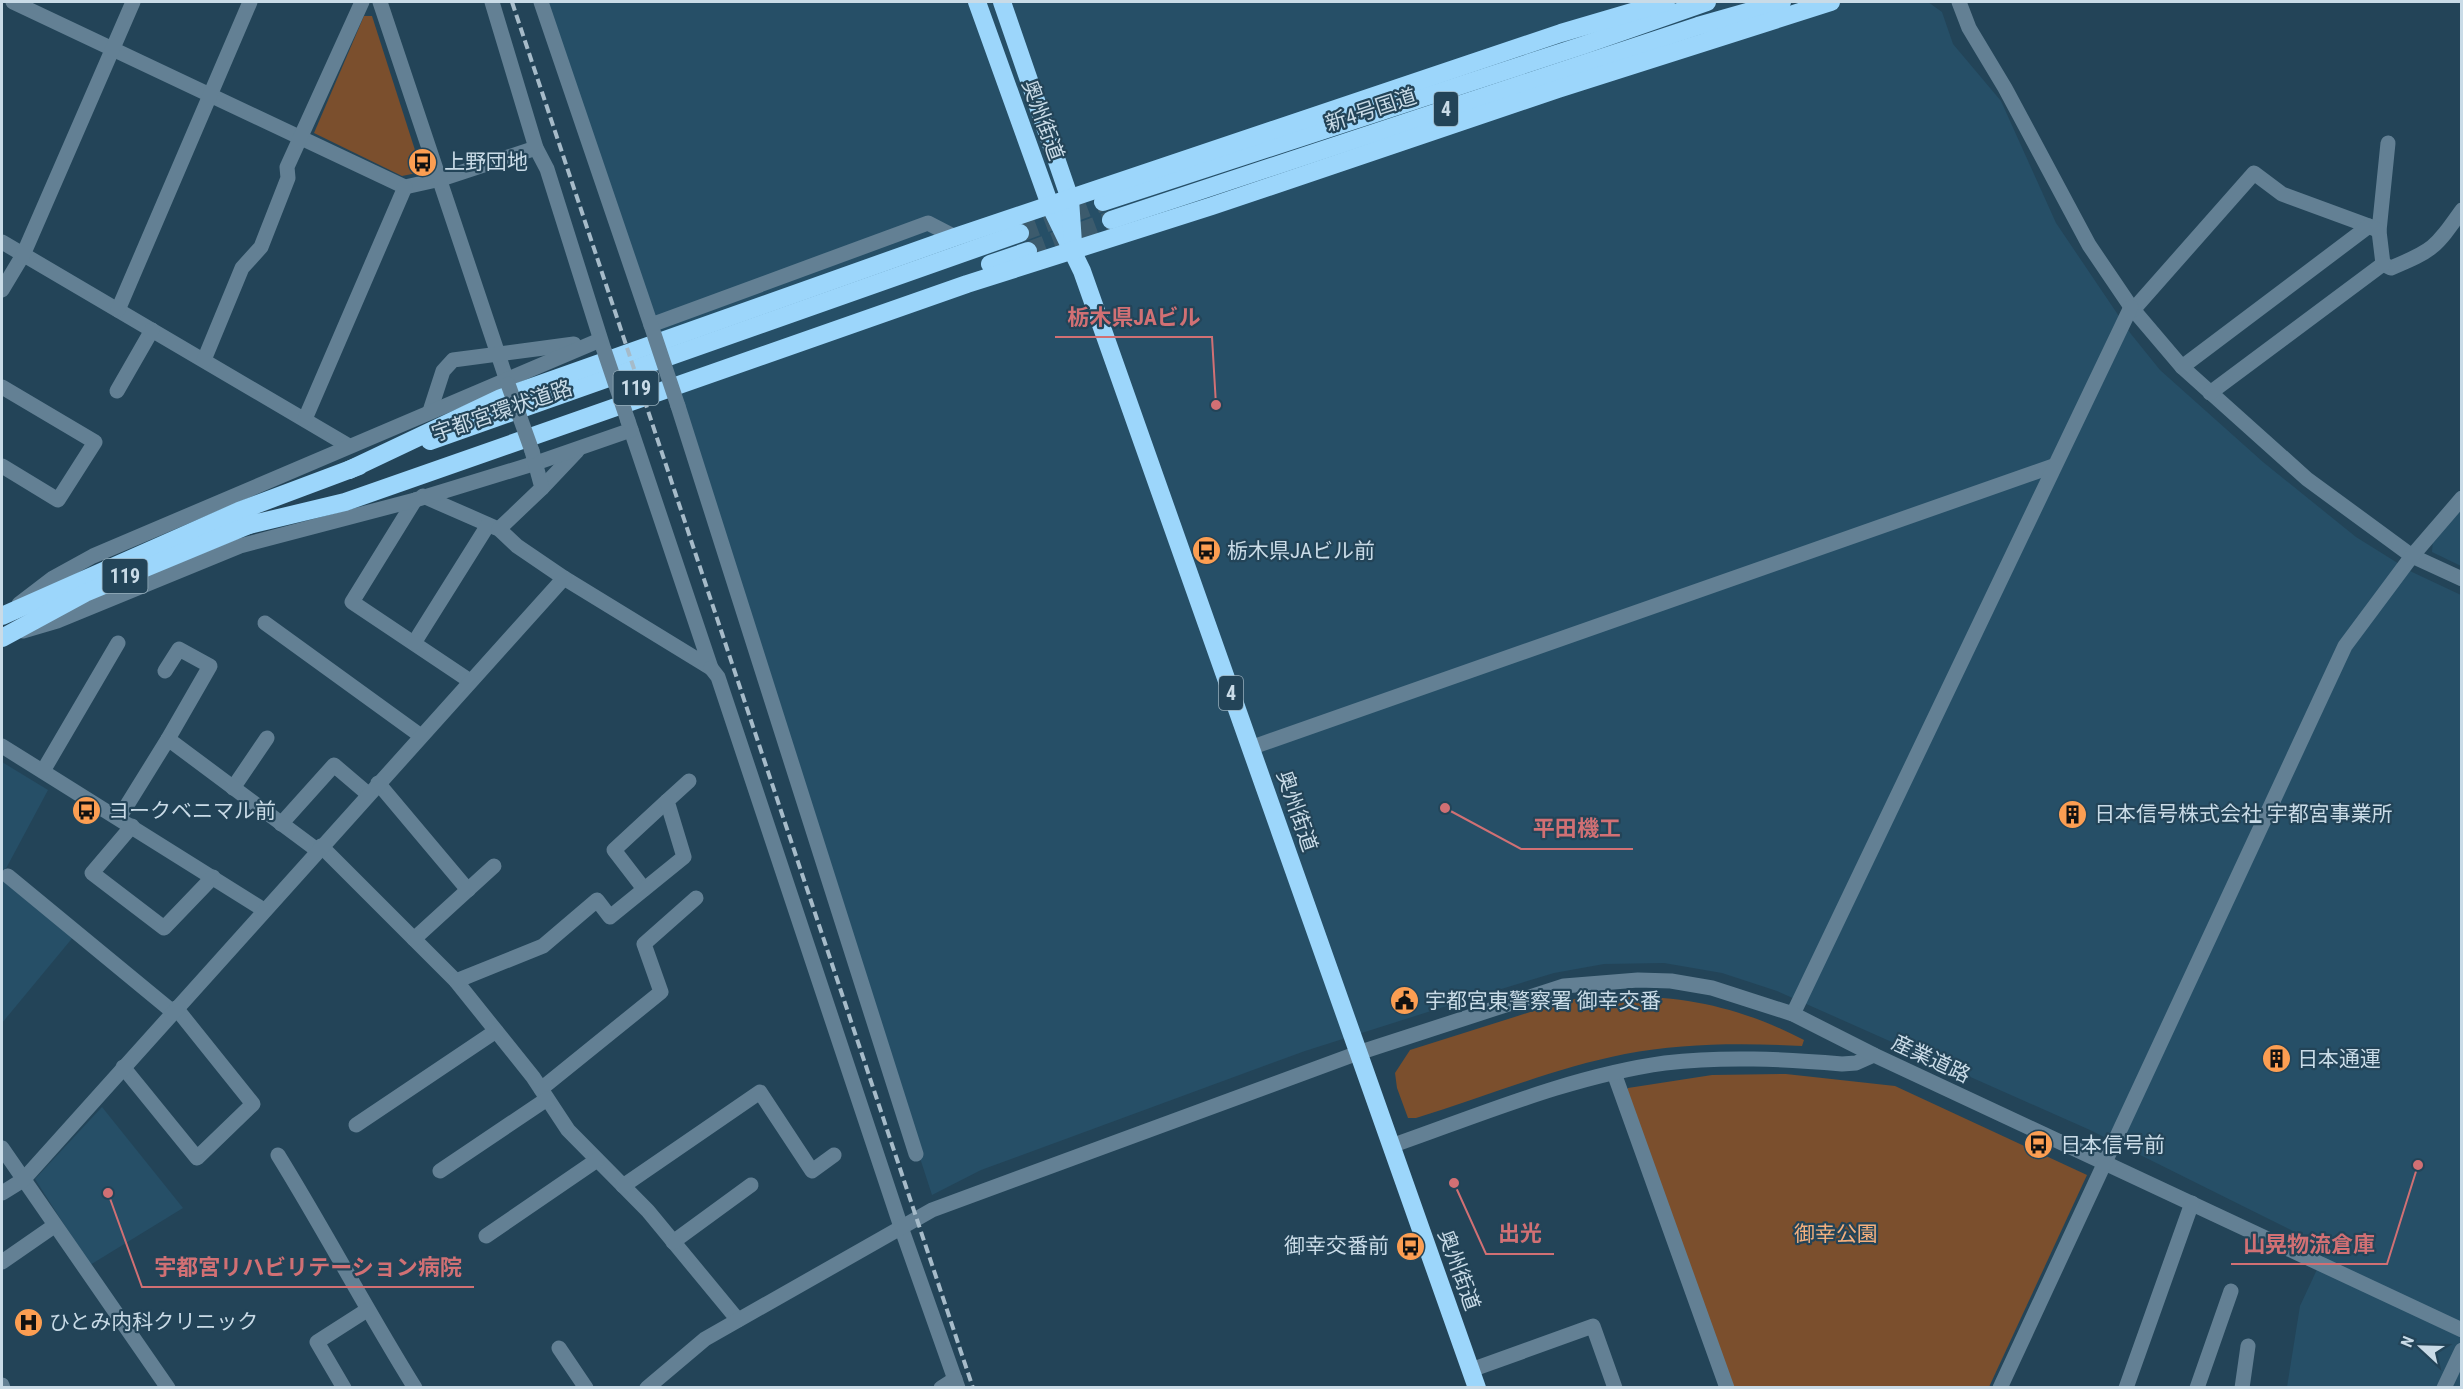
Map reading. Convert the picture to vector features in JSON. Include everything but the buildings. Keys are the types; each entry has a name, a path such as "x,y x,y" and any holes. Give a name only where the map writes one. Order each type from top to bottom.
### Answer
{"highway":[{"name":"奥州街道","path":"977,2 1050,205 1074,250 1477,1388"},
{"name":"奥州街道","path":"1002,2 1070,199 1074,250"},
{"path":"349,470 501,398 955,237 1561,33 1666,2"},
{"name":"新4号国道","path":"1102,202 1584,45 1707,2"},
{"name":"新4号国道","path":"1111,220 1698,26 1782,2"},
{"path":"245,526 345,502 967,284 1831,2"},
{"name":"宇都宮環状道路","path":"5,613 239,511 1020,232"},
{"name":"宇都宮環状道路","path":"5,636 85,593 245,526 1028,251"}],"street":[{"path":"13,2 405,187 441,179 536,148"},
{"path":"2,290 23,255 133,2"},
{"path":"118,310 250,2"},
{"path":"204,360 242,268 261,247 288,178 287,167 362,2"},
{"path":"381,2 534,457 542,488"},
{"path":"492,2 536,148 547,169 629,426 711,668 718,677 901,1227 957,1383 941,1388"},
{"path":"541,2 678,406 916,1154"},
{"path":"1959,2 1969,28 2005,88 2089,245 2132,309 2182,367 2307,479 2412,556 2462,579"},
{"path":"2388,143 2374,229 2383,264 2391,268 2427,253 2438,245 2462,210"},
{"path":"1793,1014 2053,466 2132,309 2253,173 2282,194 2374,229"},
{"path":"304,419 405,187"},
{"path":"651,325 928,222 955,237"},
{"path":"2182,367 2374,229"},
{"path":"2,243 349,446"},
{"path":"2210,393 2383,264"},
{"path":"117,392 152,330"},
{"path":"429,411 447,364 460,358 602,345"},
{"path":"5,613 53,578 93,556 429,411 602,345"},
{"path":"2,387 95,442 58,500 2,466"},
{"path":"5,636 57,621 240,546 419,498 534,457 579,448 629,426"},
{"path":"414,643 493,527 542,488 579,448"},
{"path":"1250,748 2053,466"},
{"path":"419,498 493,527 564,578 711,668"},
{"path":"419,498 351,602 470,681"},
{"path":"2000,1388 2344,646 2412,556 2462,498"},
{"path":"2,1193 23,1180 564,578"},
{"path":"265,623 421,736"},
{"path":"43,771 118,643"},
{"path":"165,671 179,649 210,666 168,739 126,822 92,873 164,928 213,877"},
{"path":"233,788 267,738"},
{"path":"168,739 281,824 319,848 456,981 544,1094 568,1130 623,1186 738,1320"},
{"path":"2,746 264,910"},
{"path":"281,824 334,765 373,788 468,890"},
{"path":"644,889 614,850 688,781"},
{"path":"456,981 543,946 597,900 610,917 684,856 667,801"},
{"path":"414,939 494,866"},
{"path":"8,876 175,1010 253,1104 197,1158 123,1067"},
{"path":"440,1171 544,1094 661,992 644,944 696,898"},
{"name":"産業道路","path":"652,1386 705,1339 932,1210 1358,1053 1514,1001 1564,986 1594,981 1638,980 1687,983 1738,995 1793,1014 1874,1055 2462,1330"},
{"path":"356,1125 496,1031"},
{"path":"1391,1146 1537,1095 1614,1073 1663,1064 1720,1059 1842,1064 1856,1063 1874,1055"},
{"path":"1614,1073 1727,1388"},
{"path":"623,1186 760,1092 812,1171 834,1155"},
{"path":"2,1148 168,1388"},
{"path":"278,1155 326,1232 367,1310 415,1388"},
{"path":"486,1236 597,1160"},
{"path":"673,1242 751,1185"},
{"path":"2128,1387 2192,1203"},
{"path":"2,1262 54,1226"},
{"path":"2197,1388 2231,1291"},
{"path":"344,1388 317,1342 367,1310"},
{"path":"1471,1370 1593,1326 1615,1388"},
{"path":"2242,1388 2248,1346"},
{"path":"559,1348 586,1388"},
{"path":"2444,1388 2462,1350"}],"shaded area":[{"path":"545,2 1928,2 1942,12 1953,44 2001,101 2056,223 2131,334 2160,370 2263,462 2356,537 2412,572 2461,595 2461,1387 2287,1387 2300,1306 2327,1248 2090,1130 1777,991 1722,973 1664,963 1604,964 1554,973 1475,997 1305,1051 981,1170 932,1195"},
{"path":"2459,510 2461,511 2461,566 2432,552 2433,540"},
{"path":"2,762 48,790 2,876"},
{"path":"2,877 74,936 2,1023"},
{"path":"102,1107 183,1208 90,1265 35,1179"}],"green space":[{"path":"364,16 372,16 422,172 402,176 314,133"},
{"path":"1608,996 1661,998 1709,1005 1756,1019 1804,1040 1802,1046 1713,1045 1625,1054 1572,1067 1416,1118 1408,1118 1397,1088 1395,1073 1410,1050 1575,999"},
{"name":"御幸公園","path":"1786,1074 1895,1086 2087,1175 1989,1387 1729,1387 1621,1103 1628,1088 1712,1075"}],"tunnel":[{"path":"1020,233 1103,202"},
{"path":"1028,251 1111,220"}],"railway":[{"path":"512,2 973,1388"}],"place":[{"name":"上野団地","path":"423,162"},
{"name":"栃木県JAビル","path":"1216,405"},
{"name":"栃木県JAビル前","path":"1206,551"},
{"name":"平田機工","path":"1445,808"},
{"name":"ヨークベニマル前","path":"87,811"},
{"name":"日本信号株式会社 宇都宮事業所","path":"2073,814"},
{"name":"宇都宮東警察署 御幸交番","path":"1404,1001"},
{"name":"日本通運","path":"2276,1059"},
{"name":"日本信号前","path":"2039,1145"},
{"name":"山晃物流倉庫","path":"2418,1165"},
{"name":"出光","path":"1454,1183"},
{"name":"宇都宮リハビリテーション病院","path":"108,1193"},
{"name":"御幸交番前","path":"1410,1246"},
{"name":"ひとみ内科クリニック","path":"28,1322"}]}
